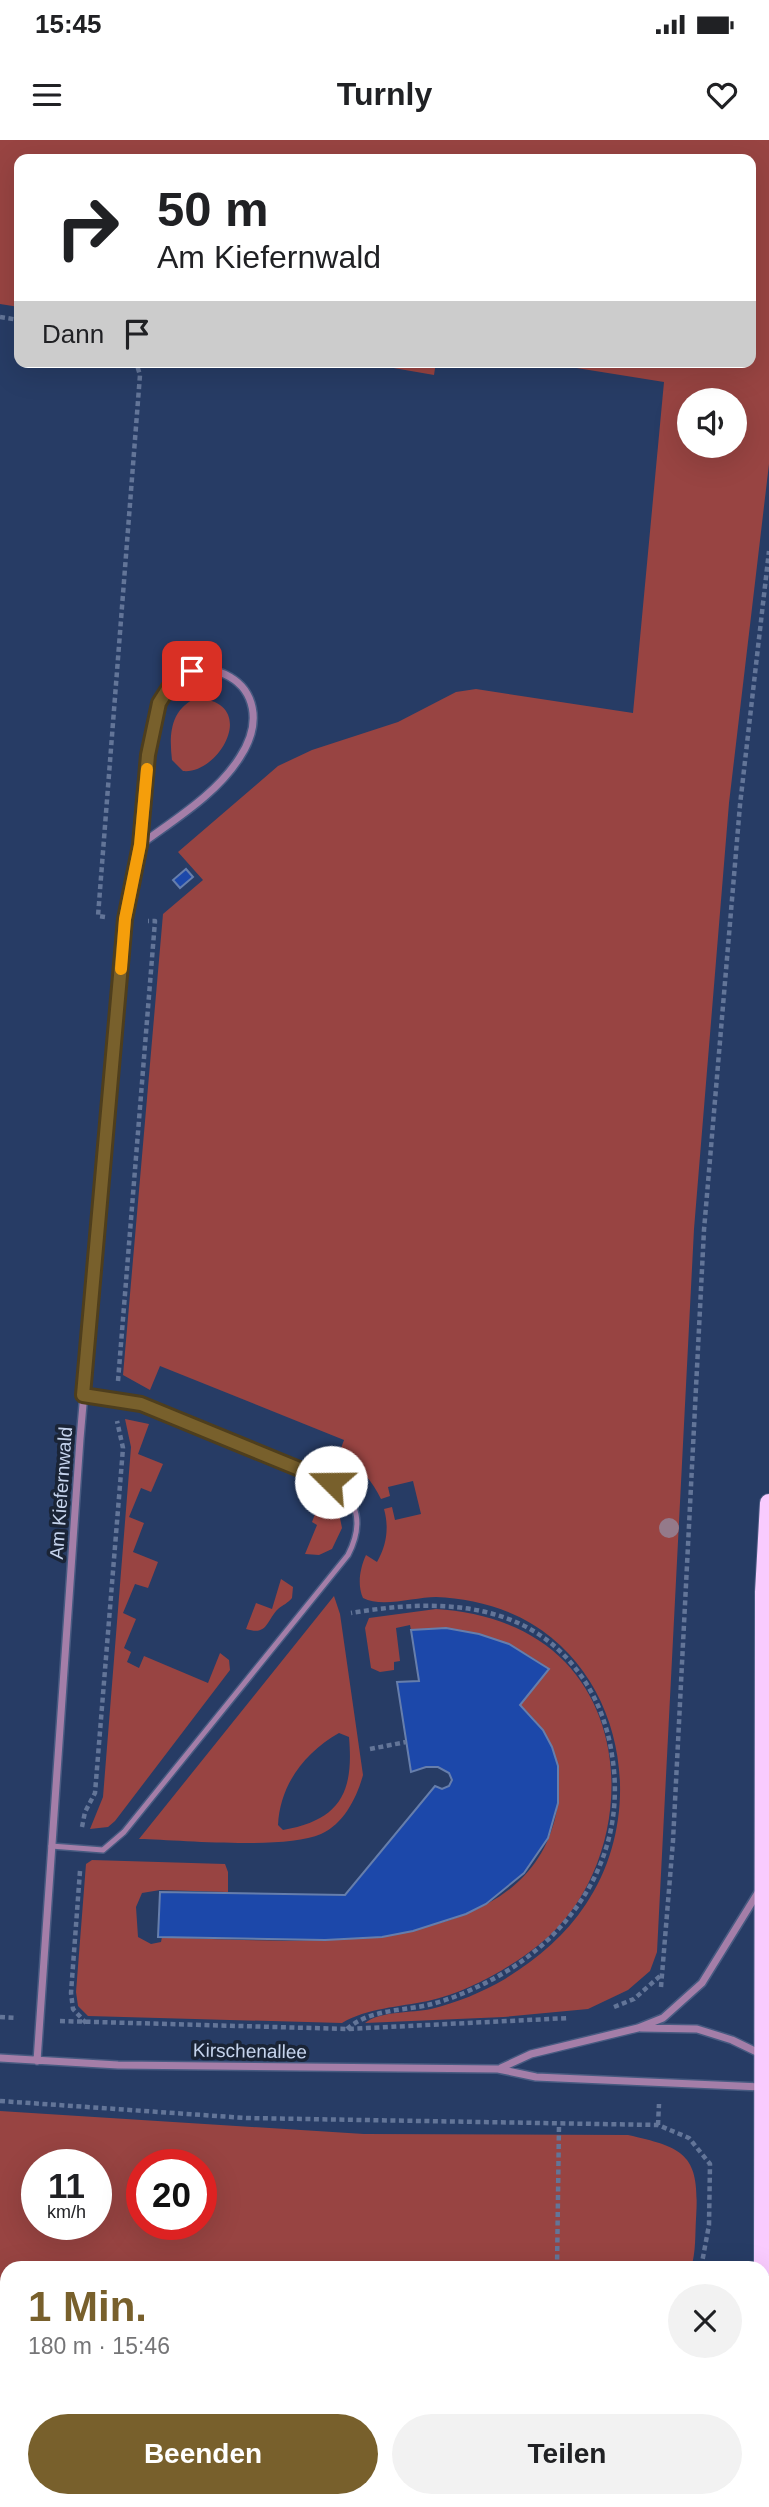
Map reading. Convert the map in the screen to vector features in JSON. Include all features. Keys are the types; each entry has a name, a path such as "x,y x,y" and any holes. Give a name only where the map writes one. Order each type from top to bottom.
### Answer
{"main road":[{"path":"763,2261 764,1592 769,1503"}],"street":[{"name":"Am Kiefernwald","path":"37,2061 83,1395 125,919 140,845 148,755 159,703 173,681 192,671 213,671 235,679 250,694 254,713 252,735 240,759 204,797 140,845"},
{"name":"Kirschenallee","path":"501,2069 531,2054 638,2028 663,2018 702,1983 762,1886"},
{"name":"Kirschenallee","path":"638,2028 697,2029 732,2040 762,2054"},
{"name":"Kirschenallee","path":"0,2058 37,2061 501,2069 536,2077 762,2087"}],"lane":[{"path":"51,1846 103,1850 124,1832 348,1555 357,1523 357,1514 349,1495 331,1482 141,1404 83,1395"}],"path":[{"path":"603,2012 634,1999 660,1976 665,1955 704,1230 740,805 769,551"},
{"path":"347,2029 364,2017 433,2004 474,1989 502,1976 546,1945 583,1901 596,1879 606,1852 616,1798 611,1744 595,1697 575,1667 550,1643 508,1619 459,1606 416,1604 351,1613"},
{"path":"370,1749 406,1742"},
{"path":"0,2017 347,2029 580,2017"},
{"path":"0,2101 246,2118 658,2125 688,2137 710,2164 709,2225 702,2261"},
{"path":"557,2261 559,2125"}],"shaded area":[{"path":"0,140 769,140 769,464 729,803 694,1229 657,1952 650,1971 628,1990 588,2009 504,2017 365,2023 387,2014 440,2007 488,1988 528,1963 550,1946 569,1926 586,1904 605,1869 616,1831 620,1791 617,1752 606,1714 589,1679 564,1649 532,1624 498,1608 461,1599 436,1597 379,1602 363,1598 360,1582 366,1555 377,1562 385,1543 387,1529 384,1509 392,1507 395,1520 421,1514 413,1481 388,1487 390,1496 381,1499 366,1476 345,1458 339,1470 334,1467 344,1440 160,1366 150,1390 123,1375 163,914 203,880 178,852 278,766 312,750 398,722 456,692 476,689 633,713 664,382 576,368 756,368 756,154 14,154 14,306 0,304"},
{"path":"394,368 435,368 434,375"},
{"path":"196,698 216,702 226,712 230,724 220,751 209,762 197,769 183,771 172,760 171,733 181,709"},
{"path":"125,1419 149,1424 138,1454 163,1464 151,1492 141,1488 129,1517 144,1523 133,1552 158,1562 148,1588 135,1584 123,1613 136,1619 124,1648 131,1652 127,1662 139,1668 144,1656 208,1683 220,1653 229,1660 230,1670 115,1821 108,1827 90,1829 103,1797 131,1447"},
{"path":"322,1496 338,1508 342,1528 332,1549 319,1555 305,1554 317,1525 312,1522"},
{"path":"281,1579 293,1587 292,1598 278,1609 263,1629 246,1629 256,1603 272,1609"},
{"path":"334,1596 340,1614 363,1775 353,1801 343,1817 321,1834 283,1842 139,1839","holes":["339,1733 349,1737 349,1774 339,1801 318,1819 283,1830 278,1825 280,1810 283,1797 296,1772 326,1741"]},
{"path":"436,1609 489,1618 538,1639 565,1662 588,1694 604,1729 611,1768 610,1807 603,1846 588,1883 568,1916 529,1953 473,1986 428,2001 373,2011 342,2023 88,2016 78,2006 76,1992 86,1864 92,1860 225,1864 228,1872 228,1892 160,1890 142,1893 136,1907 138,1937 151,1944 161,1942 162,1937 267,1941 328,1940 390,1934 447,1921 497,1898 535,1863 556,1814 559,1783 554,1754 548,1741 541,1728 520,1705 549,1669 501,1641 448,1629 411,1630 410,1625 396,1628 400,1661 394,1662 394,1670 380,1672 371,1668 365,1628 369,1618"},
{"path":"0,2111 364,2134 628,2135 664,2145 686,2158 692,2168 697,2198 693,2261 0,2261"}],"building":[{"path":"186,869 193,877 180,888 173,880"},
{"path":"446,1628 479,1634 509,1644 549,1669 520,1705 543,1730 552,1747 558,1766 558,1803 548,1838 524,1873 486,1904 466,1914 413,1931 382,1937 325,1940 158,1937 160,1892 345,1895 435,1786 442,1789 449,1786 452,1780 449,1773 438,1767 426,1767 411,1772 397,1682 419,1681 411,1630"}],"slow traffic":[{"path":"121,969 125,919 140,845 147,769"}],"route":[{"path":"192,671 173,681 159,703 148,755 140,845 125,919 83,1395 125,1399 141,1404 331,1482"}]}
